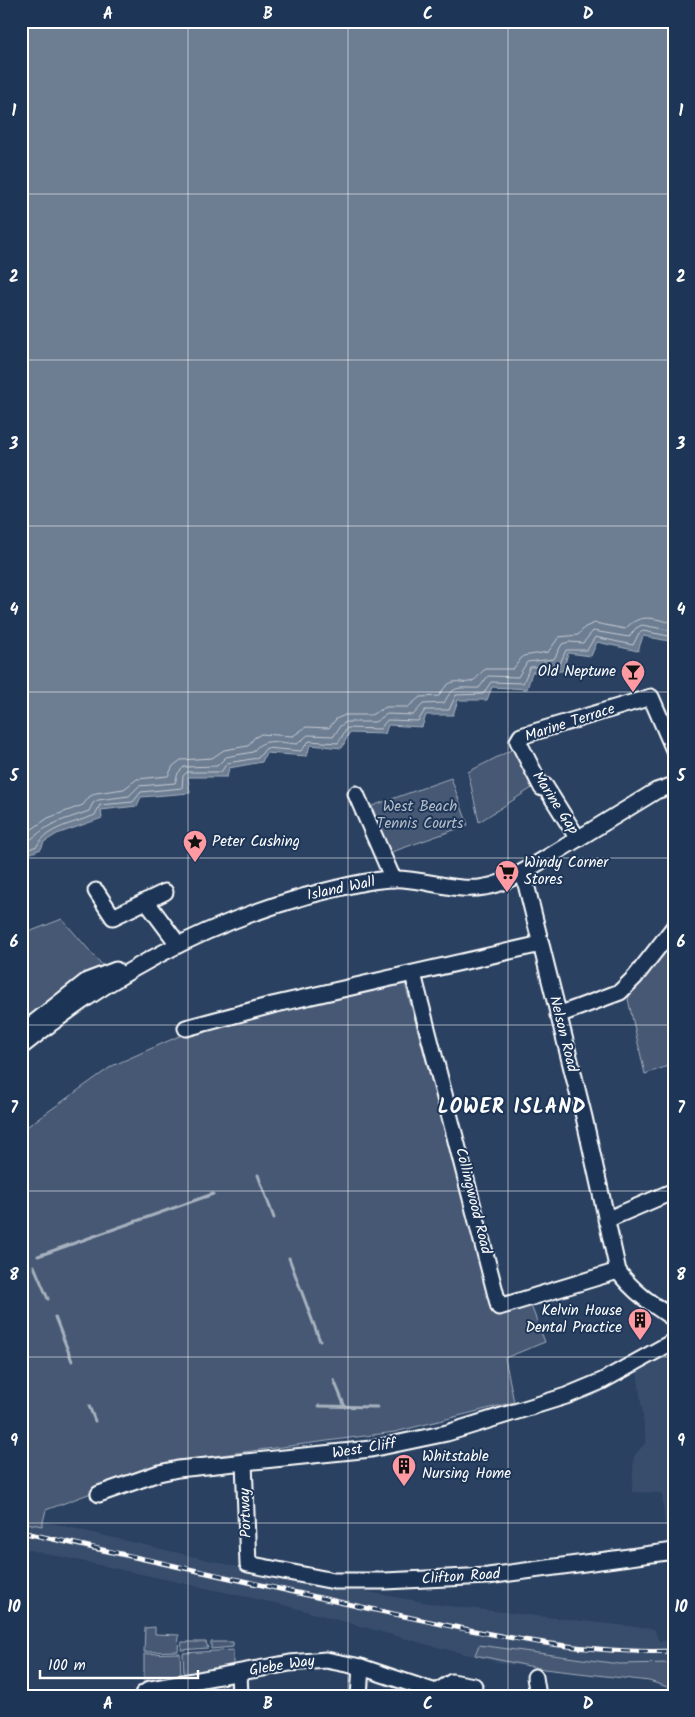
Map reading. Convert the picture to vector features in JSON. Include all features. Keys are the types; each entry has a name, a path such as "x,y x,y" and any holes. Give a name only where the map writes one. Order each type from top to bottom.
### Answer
{"street":[{"name":"Marine Terrace","path":"518,741 522,736 651,697 672,740"},
{"name":"Marine Gap","path":"518,741 542,788 546,786 578,839"},
{"name":"Island Wall","path":"21,1047 54,1020 120,976 178,944 273,906 332,889 393,879 472,888 486,887 523,872 656,791 674,785"},
{"path":"356,794 393,879"},
{"name":"Nelson Road","path":"523,872 584,1117 618,1271 628,1285 642,1298 674,1319"},
{"path":"96,891 113,918 165,892"},
{"path":"146,901 178,944"},
{"path":"558,1015 620,992 635,977 674,927"},
{"path":"186,1028 272,1005 541,944"},
{"path":"21,1033 87,981 116,970"},
{"name":"Collingwood Road","path":"413,974 499,1308 618,1271"},
{"path":"606,1220 674,1191"},
{"name":"West Cliff","path":"99,1494 159,1474 244,1462 371,1449 447,1434 566,1396 602,1382 674,1341"},
{"name":"Portway","path":"244,1462 248,1564"},
{"name":"Clifton Road","path":"248,1564 334,1581 385,1581 488,1576 674,1551"},
{"name":"Glebe Way","path":"143,1694 150,1689 239,1674 290,1663 326,1660 361,1667 436,1694"},
{"path":"359,1696 361,1667"},
{"name":"Glebe Way","path":"239,1674 240,1696"},
{"path":"535,1677 538,1696"},
{"path":"436,1694 452,1682 474,1686"}],"shaded area":[{"path":"674,1332 674,1623 662,1493 632,1492 634,1456 646,1442 637,1370"},
{"path":"21,1516 242,1568 247,1564 362,1591 440,1605 654,1629 659,1641 674,1640 674,1689 649,1681 506,1664 284,1605 21,1548"}],"green space":[{"name":"West Beach Tennis Courts","path":"517,747 535,786 479,822 468,772"},
{"name":"West Beach Tennis Courts","path":"451,778 468,825 389,853 372,806"},
{"path":"62,919 103,966 31,1020 21,999 21,935"},
{"path":"674,935 674,1064 645,1074 628,999 642,974"},
{"path":"404,980 495,1315 530,1303 545,1342 505,1358 514,1402 395,1432 176,1461 46,1510 42,1526 21,1522 21,1131 112,1066 186,1033"},
{"path":"155,1627 155,1634 179,1635 178,1651 144,1652 145,1628"},
{"path":"182,1642 206,1642 208,1648 181,1650"},
{"path":"211,1642 233,1642 233,1647 211,1649"},
{"path":"479,1645 619,1664 674,1663 674,1689 649,1681 544,1669 475,1655"},
{"path":"233,1650 233,1665 184,1676 183,1653"},
{"path":"180,1653 181,1676 144,1681 144,1654"},
{"path":"230,1680 231,1693 207,1694 206,1685"},
{"path":"205,1685 206,1694 182,1695 182,1691"}],"water":[{"path":"21,21 674,21 674,642 643,636 638,651 597,642 591,656 568,653 563,671 532,672 527,689 492,687 487,700 458,700 453,715 426,715 422,727 388,725 385,734 349,733 342,748 310,745 307,756 266,753 262,762 229,768 227,777 188,777 190,793 141,797 137,806 101,810 102,818 57,834 44,842 41,849 21,857"}],"waterway":[{"path":"258,1175 274,1218"},
{"path":"38,1256 213,1194"},
{"path":"289,1258 320,1341"},
{"path":"34,1266 48,1299"},
{"path":"55,1317 72,1361"},
{"path":"334,1380 345,1407"},
{"path":"89,1406 95,1421"},
{"path":"319,1406 377,1407"}],"railway":[{"path":"21,1532 474,1631 594,1649 674,1651"}],"place":[{"name":"Old Neptune","path":"633,693"},
{"name":"Peter Cushing","path":"195,863"},
{"name":"Windy Corner Stores","path":"507,893"},
{"name":"Kelvin House Dental Practice","path":"640,1341"},
{"name":"Whitstable Nursing Home","path":"404,1487"}],"district":[{"name":"LOWER ISLAND","path":"512,1108"}]}
